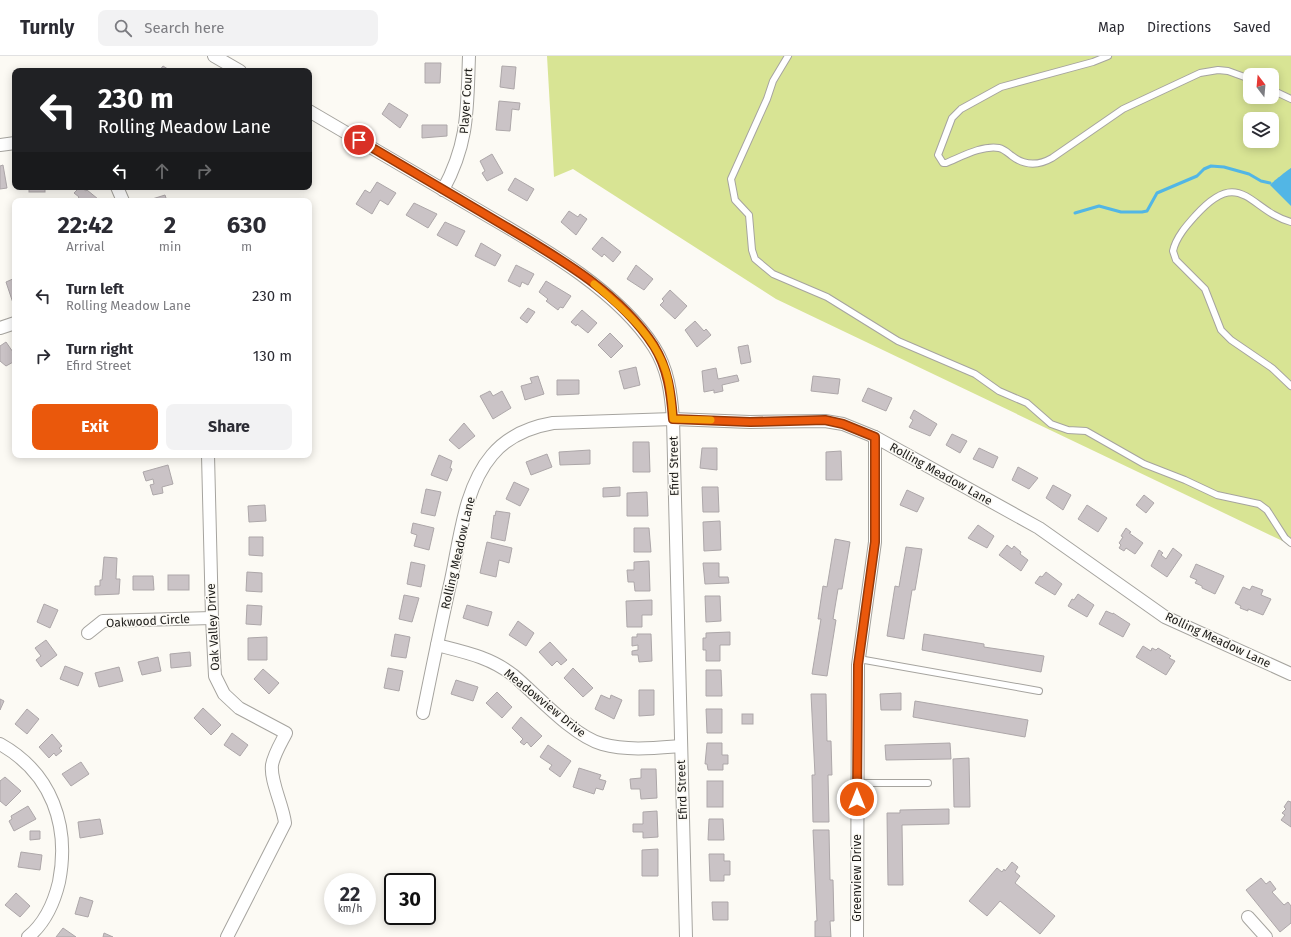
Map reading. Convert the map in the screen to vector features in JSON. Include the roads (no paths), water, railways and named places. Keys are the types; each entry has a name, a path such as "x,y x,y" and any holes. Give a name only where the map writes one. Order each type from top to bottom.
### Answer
{"street":[{"path":"214,56 235,68"},
{"name":"Player Court","path":"443,190 458,161 465,130 469,56"},
{"name":"Efird Street","path":"312,113 524,237 581,275 621,308 644,333 662,362 668,378 673,419 686,937"},
{"path":"0,145 12,143"},
{"path":"0,328 12,324"},
{"name":"Rolling Meadow Lane","path":"422,713 467,505 475,484 492,454 505,443 536,426 553,423 673,419 750,422 825,420 843,424 875,437 1039,528 1165,617 1291,674"},
{"name":"Greenview Drive","path":"857,937 859,659 875,542 875,437"},
{"name":"Oak Valley Drive","path":"208,458 214,664 218,685 224,694 239,708 286,733 272,764 273,775 284,810 285,823 227,937"},
{"name":"Oakwood Circle","path":"88,633 103,621 212,618"},
{"name":"Meadowview Drive","path":"437,645 474,654 494,662 512,674 581,734 601,744 647,749 681,746"},
{"path":"0,744 25,761 46,788 54,804 62,837 61,871 52,904 44,920 28,937"},
{"path":"1248,917 1266,937"}],"lane":[{"path":"788,56 773,81 765,104 731,179 735,200 749,215 752,250 755,259 773,274 827,297 898,341 975,374 999,391 1027,403 1051,424 1068,430 1086,431 1144,464 1185,480 1216,495 1259,504 1267,510 1285,538 1291,543"},
{"path":"1108,56 1093,62 1001,87 961,109 952,118 938,155 938,159 943,163 946,163 981,150 997,147 1002,148 1024,163 1034,165 1052,158 1123,109 1200,73 1223,71 1243,77"},
{"path":"1279,94 1291,100"},
{"path":"1291,222 1278,217 1247,195 1226,193 1214,198 1204,206 1181,235 1173,251 1176,260 1205,289 1221,330 1231,340 1272,368 1291,386"},
{"path":"859,659 1039,691"},
{"path":"858,783 928,783"}],"water":[{"path":"1291,168 1291,206 1270,185"}],"waterway":[{"path":"1075,213 1099,206 1121,212 1147,211 1157,193 1197,176 1204,169 1211,166 1224,167 1249,174 1261,181 1270,183"}]}
